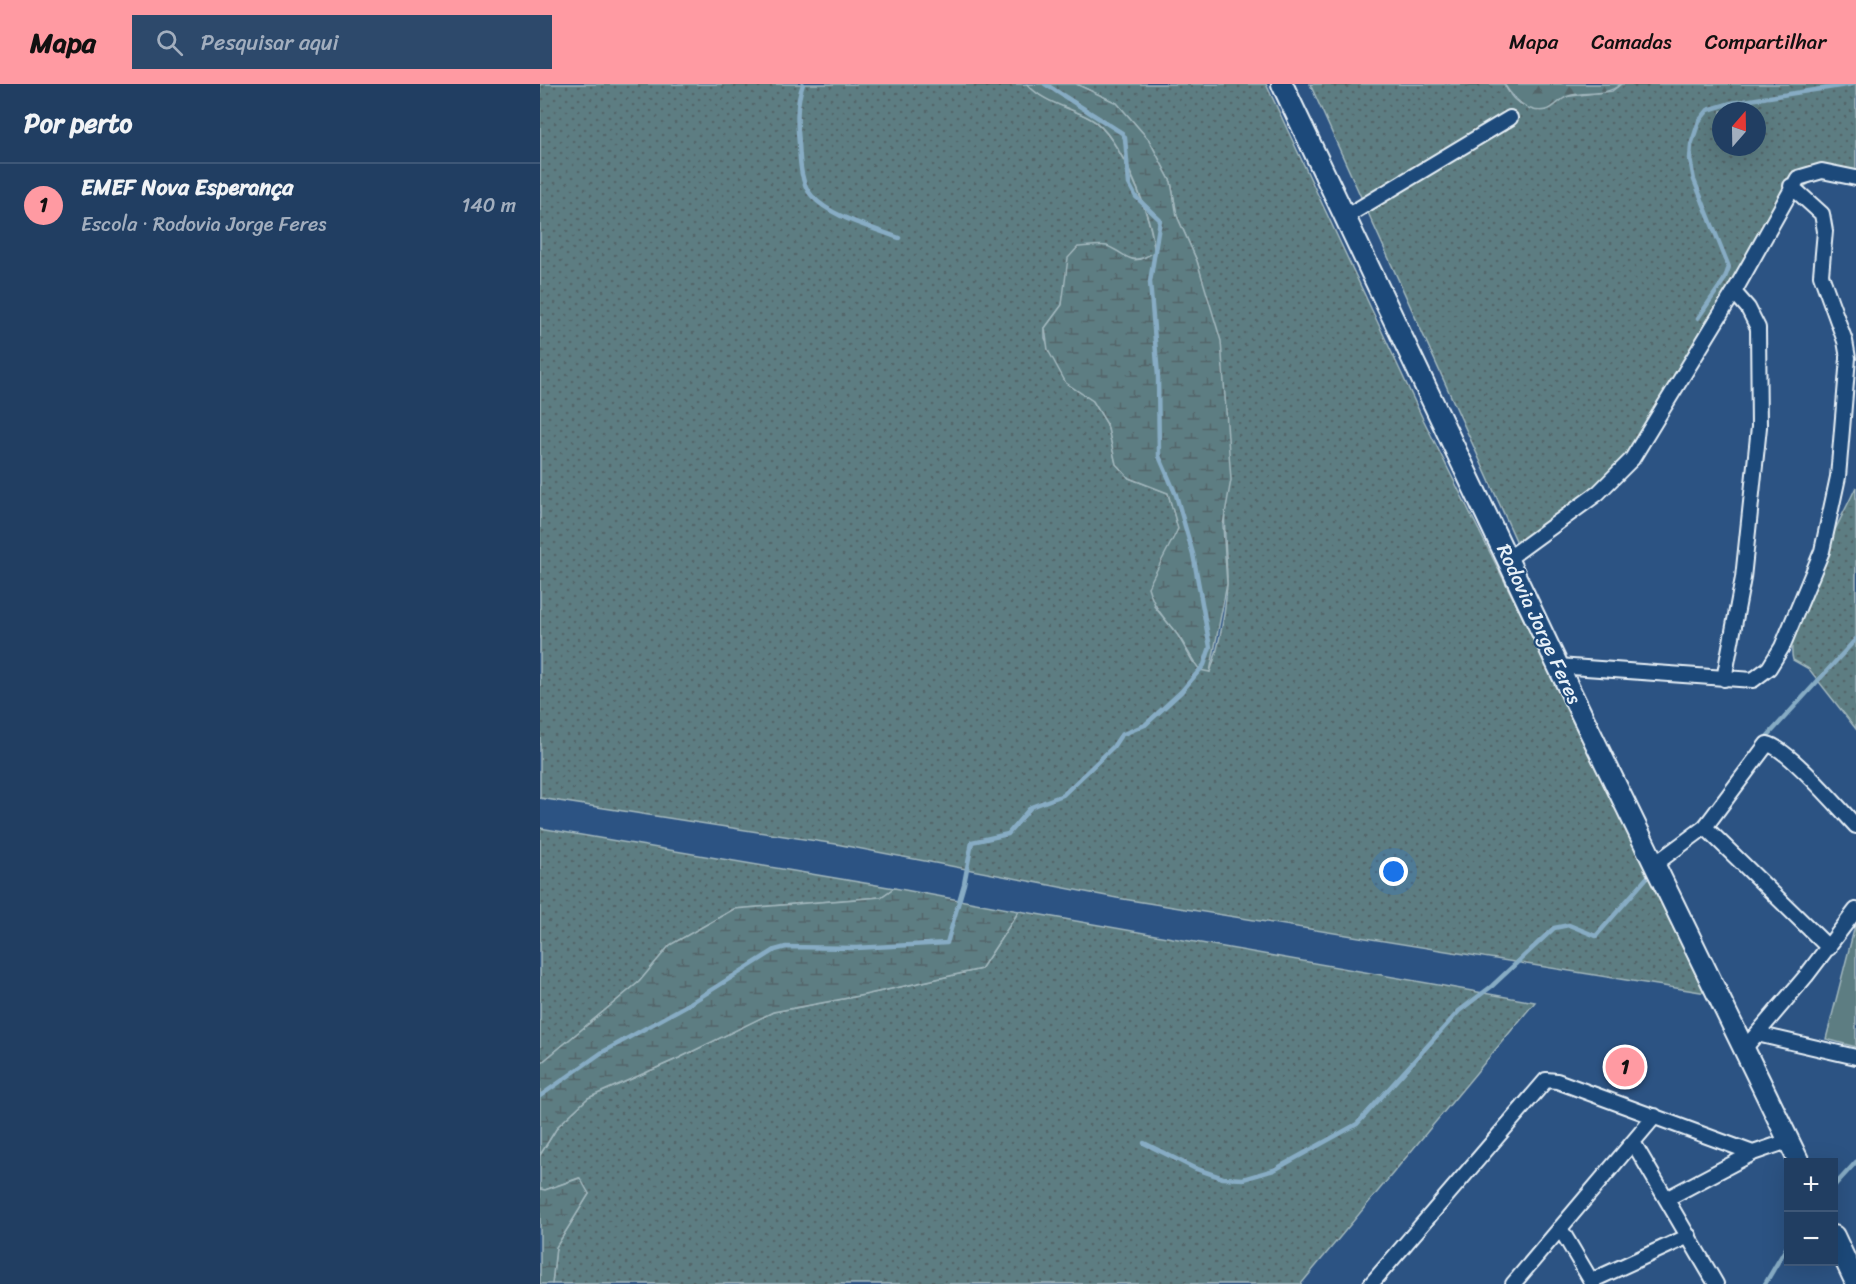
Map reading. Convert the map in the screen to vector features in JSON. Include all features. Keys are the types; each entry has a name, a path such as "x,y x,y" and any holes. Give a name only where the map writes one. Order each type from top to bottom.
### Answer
{"main road":[{"name":"Rodovia Jorge Feres","path":"1282,84 1509,558 1558,666 1655,864 1751,1041 1788,1141 1797,1158"},
{"path":"1838,1246 1856,1283"}],"street":[{"path":"1345,217 1510,118"},
{"path":"1509,558 1598,493 1632,459 1734,292 1791,186 1798,178 1822,171 1856,178"},
{"path":"1558,666 1724,679 1757,678 1769,668 1782,647 1822,551 1838,477 1847,351 1821,275 1825,231 1821,214 1791,186"},
{"path":"1724,679 1743,578 1759,427 1758,328 1748,308 1734,292"},
{"path":"1655,864 1705,827 1767,744 1780,751 1804,772 1856,826"},
{"path":"1705,827 1829,948"},
{"path":"1751,1041 1829,948 1856,909"},
{"path":"1751,1041 1856,1056"},
{"path":"1371,1284 1542,1083 1557,1081 1753,1153"},
{"path":"1513,1284 1655,1116"},
{"path":"1668,1198 1753,1153 1788,1141"},
{"path":"1633,1142 1668,1198 1716,1284"},
{"path":"1560,1228 1592,1282 1689,1236"}],"green space":[{"path":"540,84 1027,84 1041,96 1091,119 1102,128 1113,142 1133,179 1148,220 1154,252 1135,259 1105,246 1066,283 1062,305 1045,328 1045,338 1066,383 1093,401 1107,424 1116,464 1129,478 1168,493 1178,528 1154,606 1177,634 1193,662 1210,672 1222,627 1227,580 1225,506 1205,291 1197,261 1177,216 1171,182 1149,140 1117,103 1076,84 1266,84 1422,417 1660,891 1707,993 1117,898 836,844 540,798"},
{"path":"1027,84 1076,84 1117,103 1149,140 1171,182 1177,216 1197,261 1221,341 1231,480 1223,525 1227,584 1210,672 1200,670 1197,666 1157,607 1148,587 1178,529 1168,493 1129,478 1116,464 1107,424 1093,401 1066,383 1048,350 1045,328 1062,305 1068,258 1078,247 1104,245 1134,260 1146,257 1154,252 1149,220 1124,159 1102,127 1091,119 1041,96"},
{"path":"1310,84 1504,84 1515,100 1532,107 1546,105 1563,97 1612,91 1621,84 1856,84 1856,177 1836,175 1820,178 1805,186 1790,200 1614,476 1519,547"},
{"path":"1504,84 1621,84 1604,92 1568,96 1542,111 1522,104"},
{"path":"1856,487 1856,729 1809,669 1793,660 1792,644 1796,623 1814,574"},
{"path":"540,828 894,888 881,897 734,909 670,945 639,982 540,1064"},
{"path":"894,888 1019,911 981,969 773,1012 679,1058 588,1098 558,1126 540,1155 540,1064 639,982 670,945 734,909 881,897"},
{"path":"1019,911 1535,1002 1301,1284 552,1284 556,1247 589,1194 579,1178 545,1190 540,1189 540,1155 558,1126 588,1098 679,1058 773,1012 981,969"},
{"path":"1856,922 1856,1047 1826,1039"},
{"path":"580,1178 589,1194 556,1247 552,1284 540,1284 540,1189 545,1190"}],"waterway":[{"path":"803,84 798,106 798,128 801,171 808,191 820,204 841,216 899,238"},
{"path":"540,1096 601,1053 689,1004 775,950 786,947 856,948 947,943 964,884 972,842 1008,834 1031,807 1063,795 1113,747 1121,735 1145,725 1181,692 1204,665 1210,647 1193,554 1176,495 1159,456 1158,376 1150,282 1160,220 1136,197 1129,184 1125,138 1122,133 1045,84"},
{"path":"1698,318 1724,280 1729,267 1694,180 1690,159 1691,145 1699,121 1708,110 1731,103 1853,84"},
{"path":"1763,741 1856,639"},
{"path":"1694,828 1707,814"},
{"path":"1144,1143 1194,1168 1223,1178 1243,1179 1274,1170 1357,1124 1459,1011 1492,986 1554,928 1569,925 1596,936 1651,873"},
{"path":"1838,1182 1856,1162"},
{"path":"1765,1284 1784,1252"}],"place":[{"name":"EMEF Nova Esperança","path":"1625,1067"}]}
